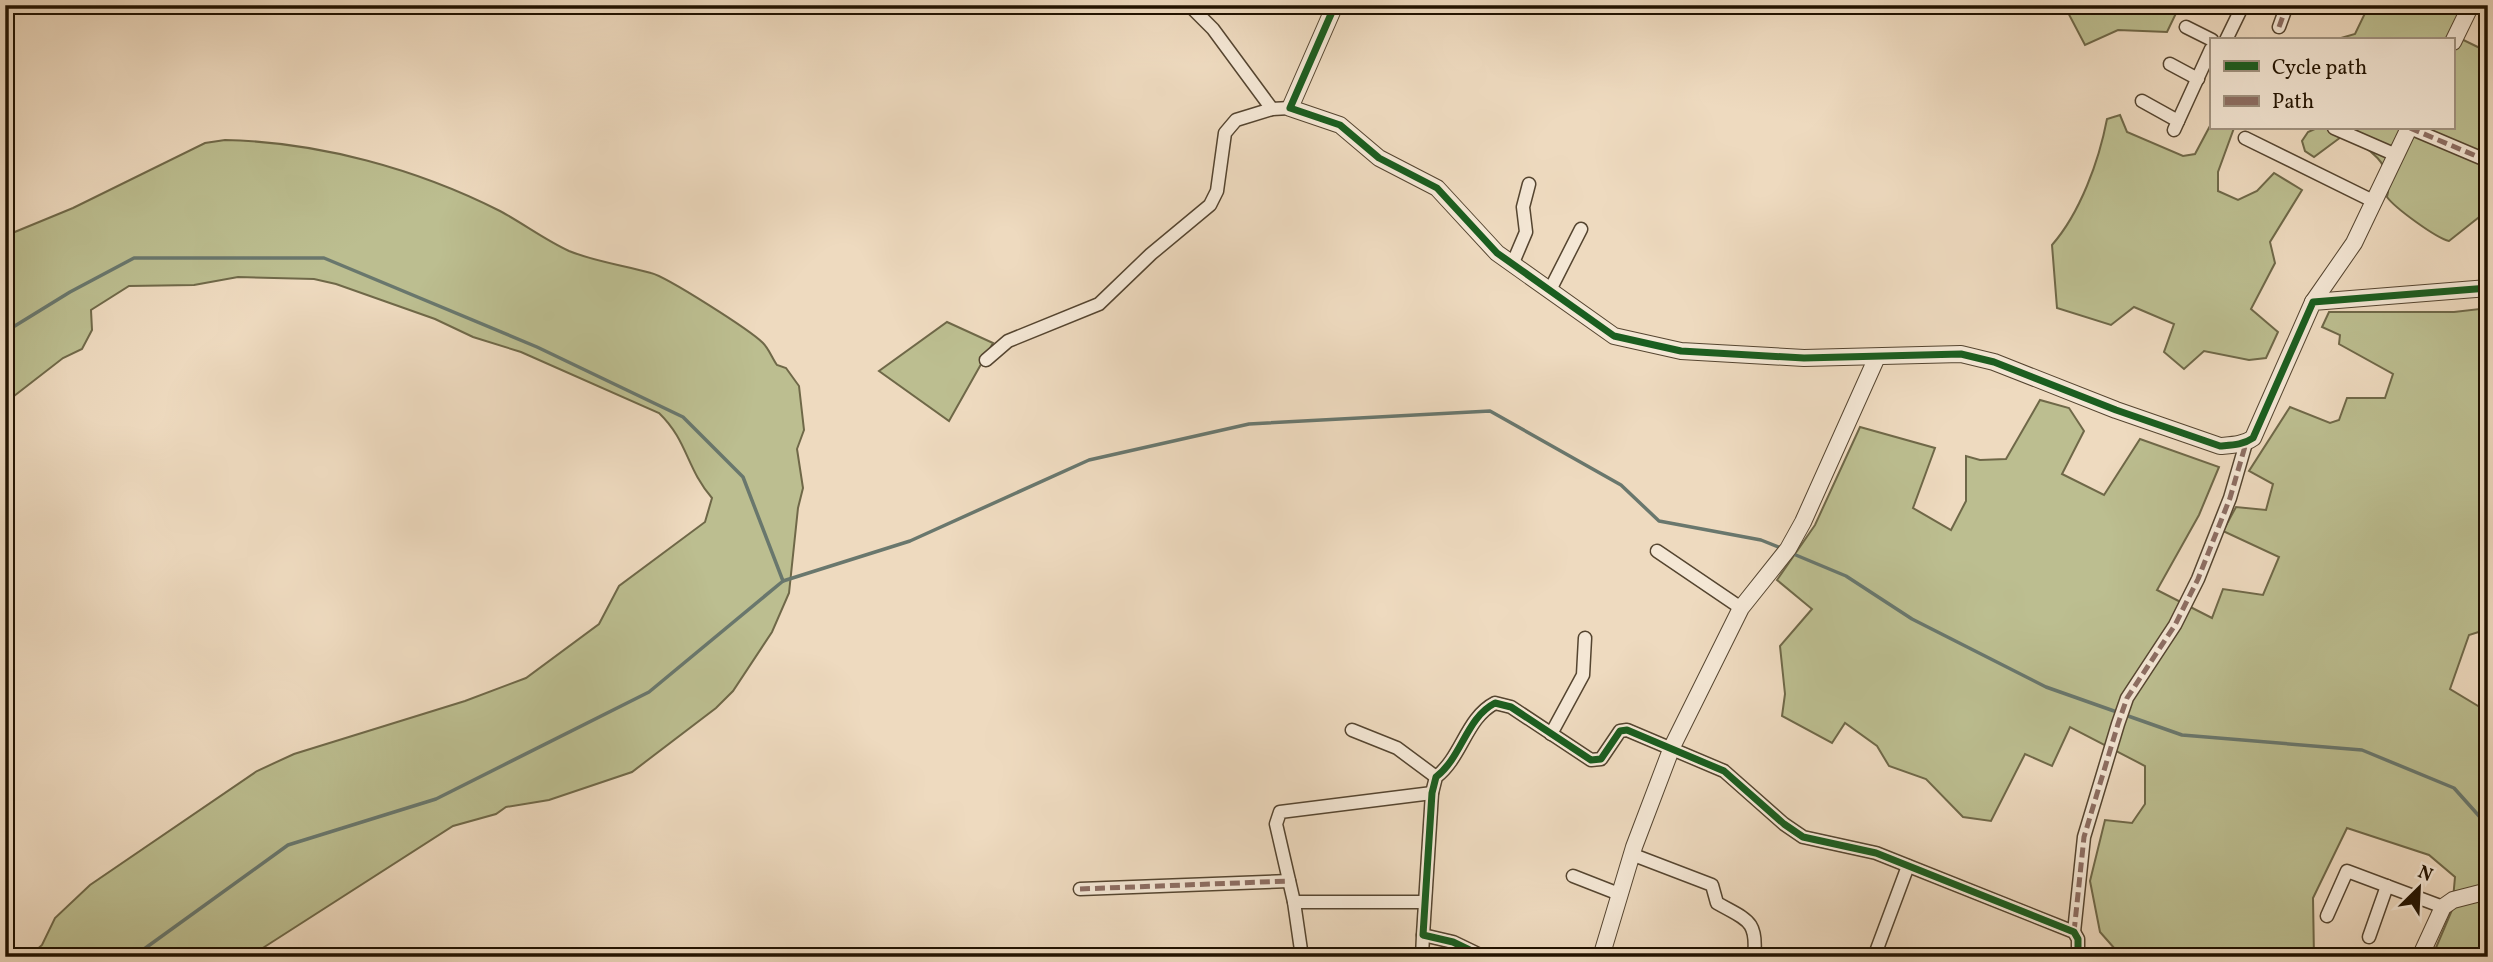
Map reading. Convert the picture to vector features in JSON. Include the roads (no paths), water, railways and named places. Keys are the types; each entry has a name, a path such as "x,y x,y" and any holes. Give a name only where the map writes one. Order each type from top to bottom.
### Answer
{"street":[{"path":"2227,38 2243,5"},
{"path":"2279,27 2287,5"},
{"path":"2454,40 2471,5"},
{"path":"1192,6 1213,29 1272,109"},
{"path":"1290,108 1336,6"},
{"path":"2186,27 2210,39"},
{"path":"2142,101 2176,125 2210,52"},
{"path":"2170,64 2199,79"},
{"path":"986,360 1008,341 1026,332 1099,304 1151,254 1210,205 1217,191 1223,140 1229,127 1245,114 1290,108 1340,125 1379,158 1437,188 1485,242 1512,265 1614,336 1681,351 1804,358 1949,352 1973,356 2220,446 2246,443 2253,438 2313,302 2354,243 2409,130"},
{"path":"2339,130 2396,155"},
{"path":"2415,130 2488,161"},
{"path":"2245,138 2373,201"},
{"path":"1512,265 1527,232 1523,207 1529,184"},
{"path":"1550,290 1581,229"},
{"path":"2313,302 2488,288"},
{"path":"1601,957 1631,854 1672,747 1741,608 1785,553 1877,357"},
{"path":"2078,957 2080,949 2074,932 2084,837 2118,724 2127,698 2175,625 2198,579 2230,498 2246,443"},
{"path":"1657,551 1741,608"},
{"path":"1551,734 1583,675 1585,638"},
{"path":"1422,957 1432,793 1436,777 1452,762 1482,712 1495,703 1511,708 1596,760 1601,760 1623,730 1635,731 1699,757 1736,779 1784,824 1803,837 1826,844 1860,849 2074,932"},
{"path":"1352,730 1397,748 1436,777"},
{"path":"1302,957 1294,902 1276,824 1280,812 1432,793"},
{"path":"1631,854 1712,885 1717,903 1753,926 1754,957"},
{"path":"1874,957 1908,866"},
{"path":"2327,916 2347,871 2443,907"},
{"path":"1573,876 1619,894"},
{"path":"1080,888 1289,881"},
{"path":"2369,937 2387,886"},
{"path":"2420,957 2443,907 2453,900 2488,891"},
{"path":"1294,902 1424,902"},
{"path":"1423,935 1453,942 1485,957"}],"waterway":[{"path":"5,332 70,292 134,258 324,258 537,347 683,417 743,477 783,581"},
{"path":"133,957 288,845 436,799 649,692 783,581 910,541 1089,460 1249,424 1490,411 1621,485 1659,521 1761,540 1781,548"},
{"path":"1791,553 1846,576 1912,619 2046,687 2182,735 2362,750 2454,788 2488,826"}]}
